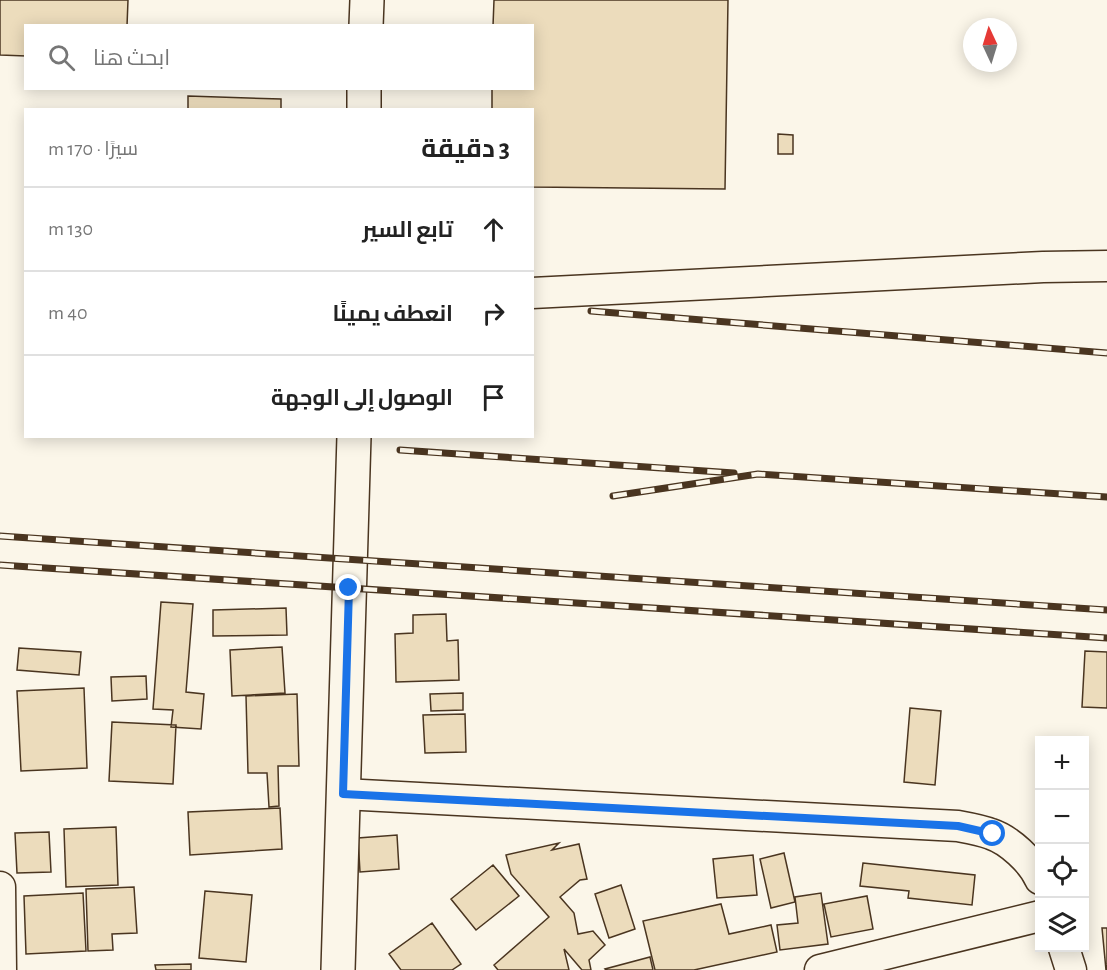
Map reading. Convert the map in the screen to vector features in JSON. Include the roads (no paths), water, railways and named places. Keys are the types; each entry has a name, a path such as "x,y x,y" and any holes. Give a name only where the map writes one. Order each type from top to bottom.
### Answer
{"street":[{"path":"366,24 367,0"},
{"path":"364,90 364,108"},
{"path":"534,293 1043,267 1107,266"},
{"path":"338,970 354,438"},
{"path":"343,794 958,826 993,834 1016,850 1035,871"},
{"path":"0,887 2,970"},
{"path":"820,970 1035,917"},
{"path":"1065,952 1071,970"}],"railway":[{"path":"591,311 1107,353"},
{"path":"400,450 734,473"},
{"path":"613,496 758,474 1107,497"},
{"path":"0,536 1107,610"},
{"path":"0,565 1107,638"}]}
